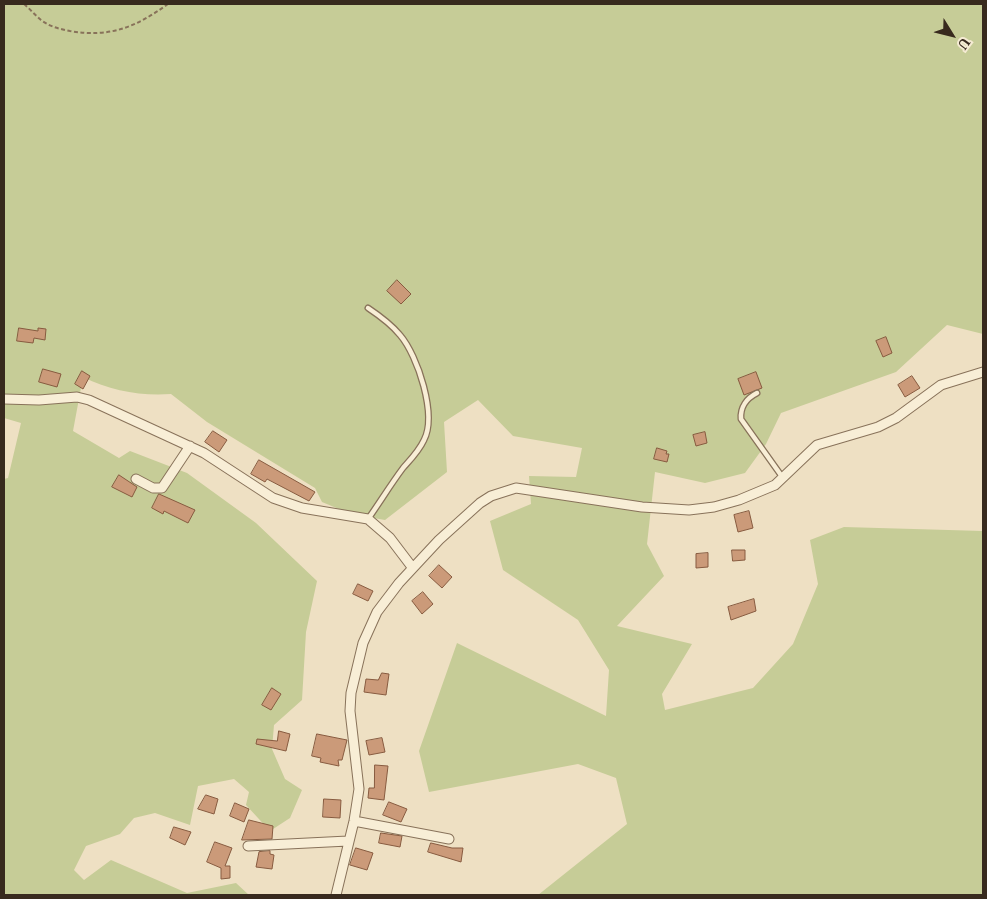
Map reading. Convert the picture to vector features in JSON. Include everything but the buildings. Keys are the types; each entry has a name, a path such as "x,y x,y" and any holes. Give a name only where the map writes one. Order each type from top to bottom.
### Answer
{"street":[{"path":"336,895 354,821 359,789 350,711 354,675 363,643 373,620 388,596 412,567 461,518 480,503 502,491 516,488 642,507 689,510 714,507 762,492 783,478 803,456 817,445 878,427 908,410 941,385 960,378 983,373"},
{"path":"4,398 39,400 77,397 89,400 190,446 273,498 302,508 368,519 390,538 412,567"},
{"path":"136,479 154,488 162,488 190,446"},
{"path":"354,821 449,839"},
{"path":"248,846 348,842"}],"lane":[{"path":"368,308 387,321 410,349 421,378 428,412 425,439 368,519"},
{"path":"757,393 750,397 745,404 741,414 742,419 783,478"}],"path":[{"path":"24,4 42,20 56,28 90,34 116,32 150,17 168,4"}],"green space":[{"path":"4,4 983,4 983,334 947,325 896,372 781,413 766,444 745,473 705,483 655,472 647,544 664,576 617,626 692,644 662,694 665,710 753,688 793,644 818,584 810,540 844,527 983,531 983,895 538,895 627,824 616,778 578,764 429,792 419,751 457,643 606,716 609,670 578,620 503,570 490,521 531,504 529,476 576,477 582,448 513,436 478,400 444,422 447,472 385,520 351,514 322,502 315,488 207,422 171,394 126,392 104,386 83,377 73,431 119,458 130,451 187,473 256,523 317,581 306,632 302,700 274,725 272,749 285,779 302,790 290,818 270,831 246,805 249,792 234,779 198,786 190,825 155,813 134,818 120,834 86,846 74,870 84,880 111,860 187,893 236,883 249,895 4,895 4,479 8,478 21,423 4,418"}]}
